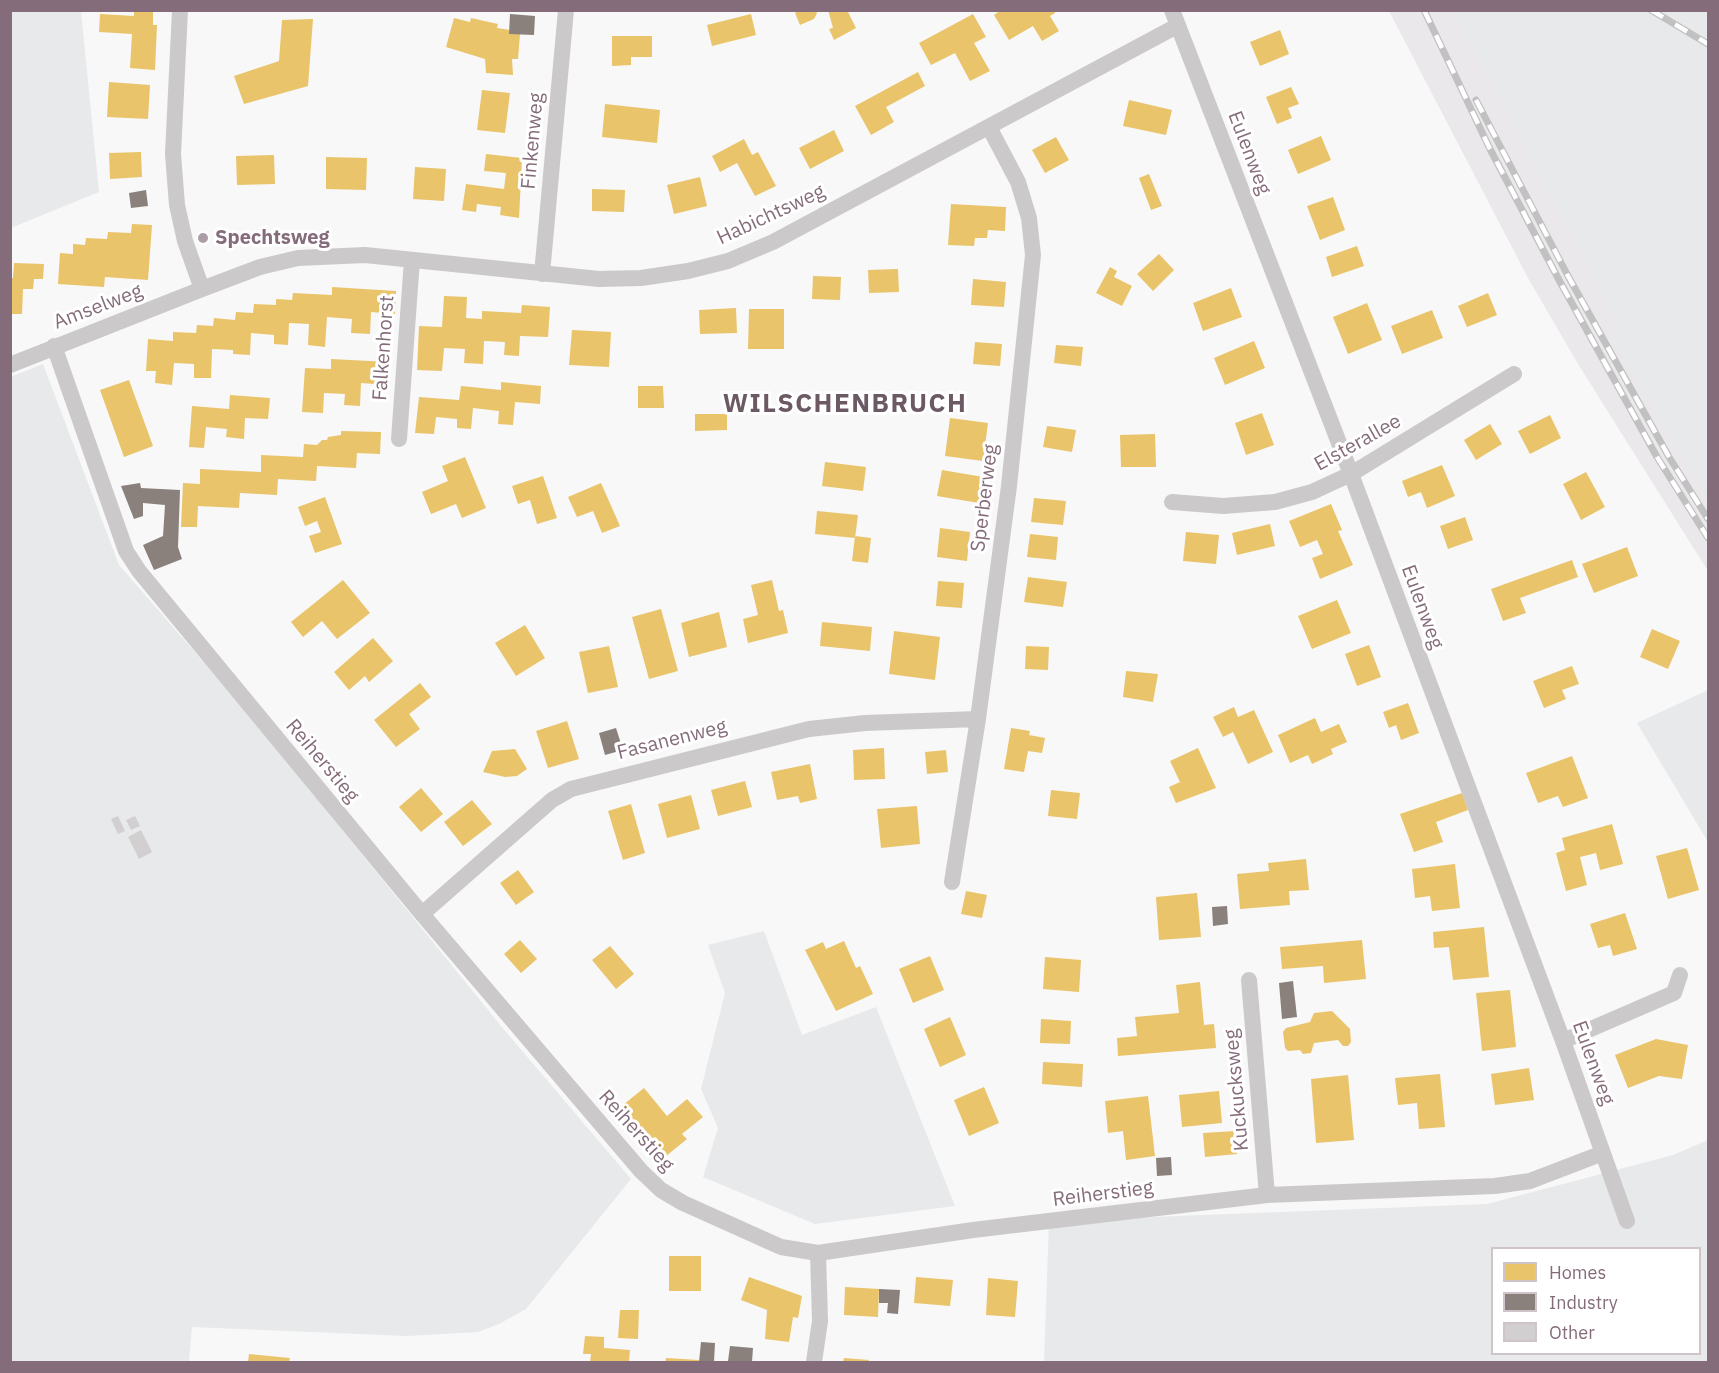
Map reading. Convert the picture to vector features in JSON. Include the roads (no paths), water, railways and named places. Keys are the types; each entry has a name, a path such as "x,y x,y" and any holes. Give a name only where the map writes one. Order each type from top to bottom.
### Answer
{"street":[{"path":"180,10 173,154 177,205 185,241 202,289"},
{"name":"Finkenweg","path":"542,274 566,10"},
{"name":"Habichtsweg","path":"202,289 260,267 298,258 365,255 599,279 641,278 688,271 728,261 773,242 989,127 1174,18"},
{"name":"Eulenweg","path":"1174,18 1351,474 1563,1041 1627,1221"},
{"name":"Sperberweg","path":"952,882 978,719 1009,486 1033,255 1029,218 1018,182 989,127"},
{"name":"Falkenhorst","path":"399,439 412,260"},
{"name":"Amselweg","path":"10,365 202,289"},
{"name":"Reiherstieg","path":"54,346 126,551 139,571 422,914 609,1135 657,1187 683,1203 781,1247 818,1253 973,1230 1267,1196 1495,1186 1530,1180 1603,1153"},
{"name":"Elsterallee","path":"1172,502 1223,507 1275,502 1312,492 1351,474 1514,374"},
{"name":"Fasanenweg","path":"422,914 552,800 571,789 809,729 865,723 978,719"},
{"path":"1563,1041 1674,993 1680,975"},
{"name":"Kuckucksweg","path":"1249,980 1267,1196"},
{"path":"814,1362 820,1321 818,1253"}],"railway":[{"path":"1424,10 1490,149 1559,280 1657,457 1708,538"},
{"path":"1651,10 1708,44"},
{"path":"1476,100 1568,276 1669,457 1708,519"}],"place":[{"name":"Spechtsweg","path":"203,238"}],"district":[{"name":"WILSCHENBRUCH","path":"845,404"}]}
